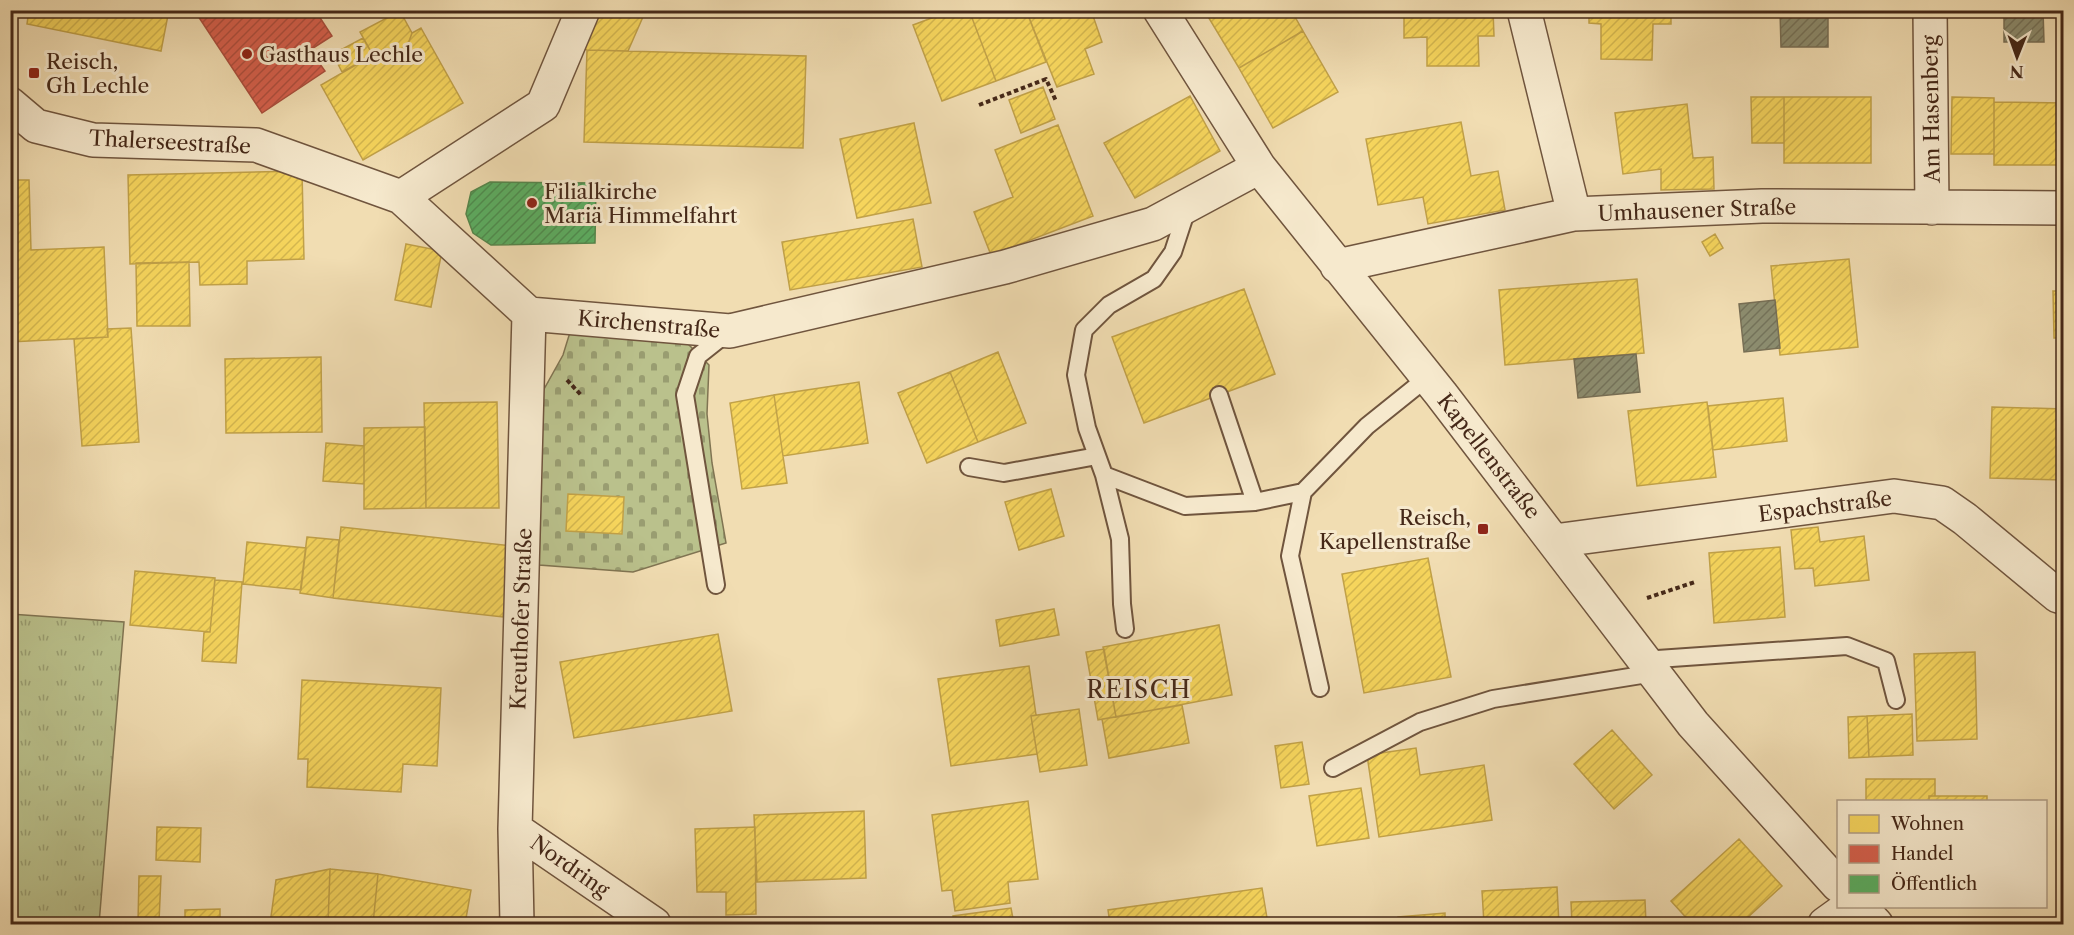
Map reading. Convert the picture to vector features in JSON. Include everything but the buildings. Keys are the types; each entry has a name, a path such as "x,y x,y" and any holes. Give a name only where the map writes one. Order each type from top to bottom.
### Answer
{"street":[{"path":"529,314 401,197 543,105 583,10"},
{"name":"Kapellenstraße","path":"1160,10 1259,167 1428,377 1693,724 1837,883"},
{"path":"1524,10 1574,214"},
{"name":"Am Hasenberg","path":"1930,10 1932,208"},
{"name":"Thalerseestraße","path":"10,104 36,126 93,140 256,145 401,197"},
{"name":"Kirchenstraße","path":"529,314 730,331 1005,267 1153,224 1259,167"},
{"name":"Umhausener Straße","path":"1337,266 1574,214 1762,207 2064,208"},
{"name":"Kreuthofer Straße","path":"517,924 515,829 529,314"},
{"name":"Espachstraße","path":"1554,540 1894,496 1941,503 1965,519 2058,596 2064,597"},
{"name":"Nordring","path":"515,829 654,924"},
{"path":"1825,924 1847,908"},
{"path":"1861,908 1876,924"}],"lane":[{"path":"1125,629 1120,539 1104,475 1087,428 1076,375 1084,330 1109,305 1154,279 1173,252 1188,205"},
{"path":"716,585 685,395 698,356 730,331"},
{"path":"1320,688 1290,556 1303,492 1367,426 1428,377"},
{"path":"1219,395 1256,502"},
{"path":"969,467 1004,473 1097,456"},
{"path":"1104,475 1185,506 1256,502 1303,492"},
{"path":"1333,768 1420,722 1493,699 1649,666 1847,646 1886,661 1896,700"}],"path":[{"path":"978,105 1046,79 1056,101"},
{"path":"1607,611 1695,582"}],"green space":[{"path":"571,329 685,341 709,365 707,414 712,463 726,543 633,572 539,565 543,391 563,355"},
{"path":"10,614 124,622 99,924 11,924"}],"place":[{"name":"Gasthaus Lechle","path":"247,54"},
{"name":"Reisch, Gh Lechle","path":"34,73"},
{"name":"Filialkirche Mariä Himmelfahrt","path":"532,203"},
{"name":"Reisch, Kapellenstraße","path":"1483,529"}],"district":[{"name":"REISCH","path":"1139,689"}]}
